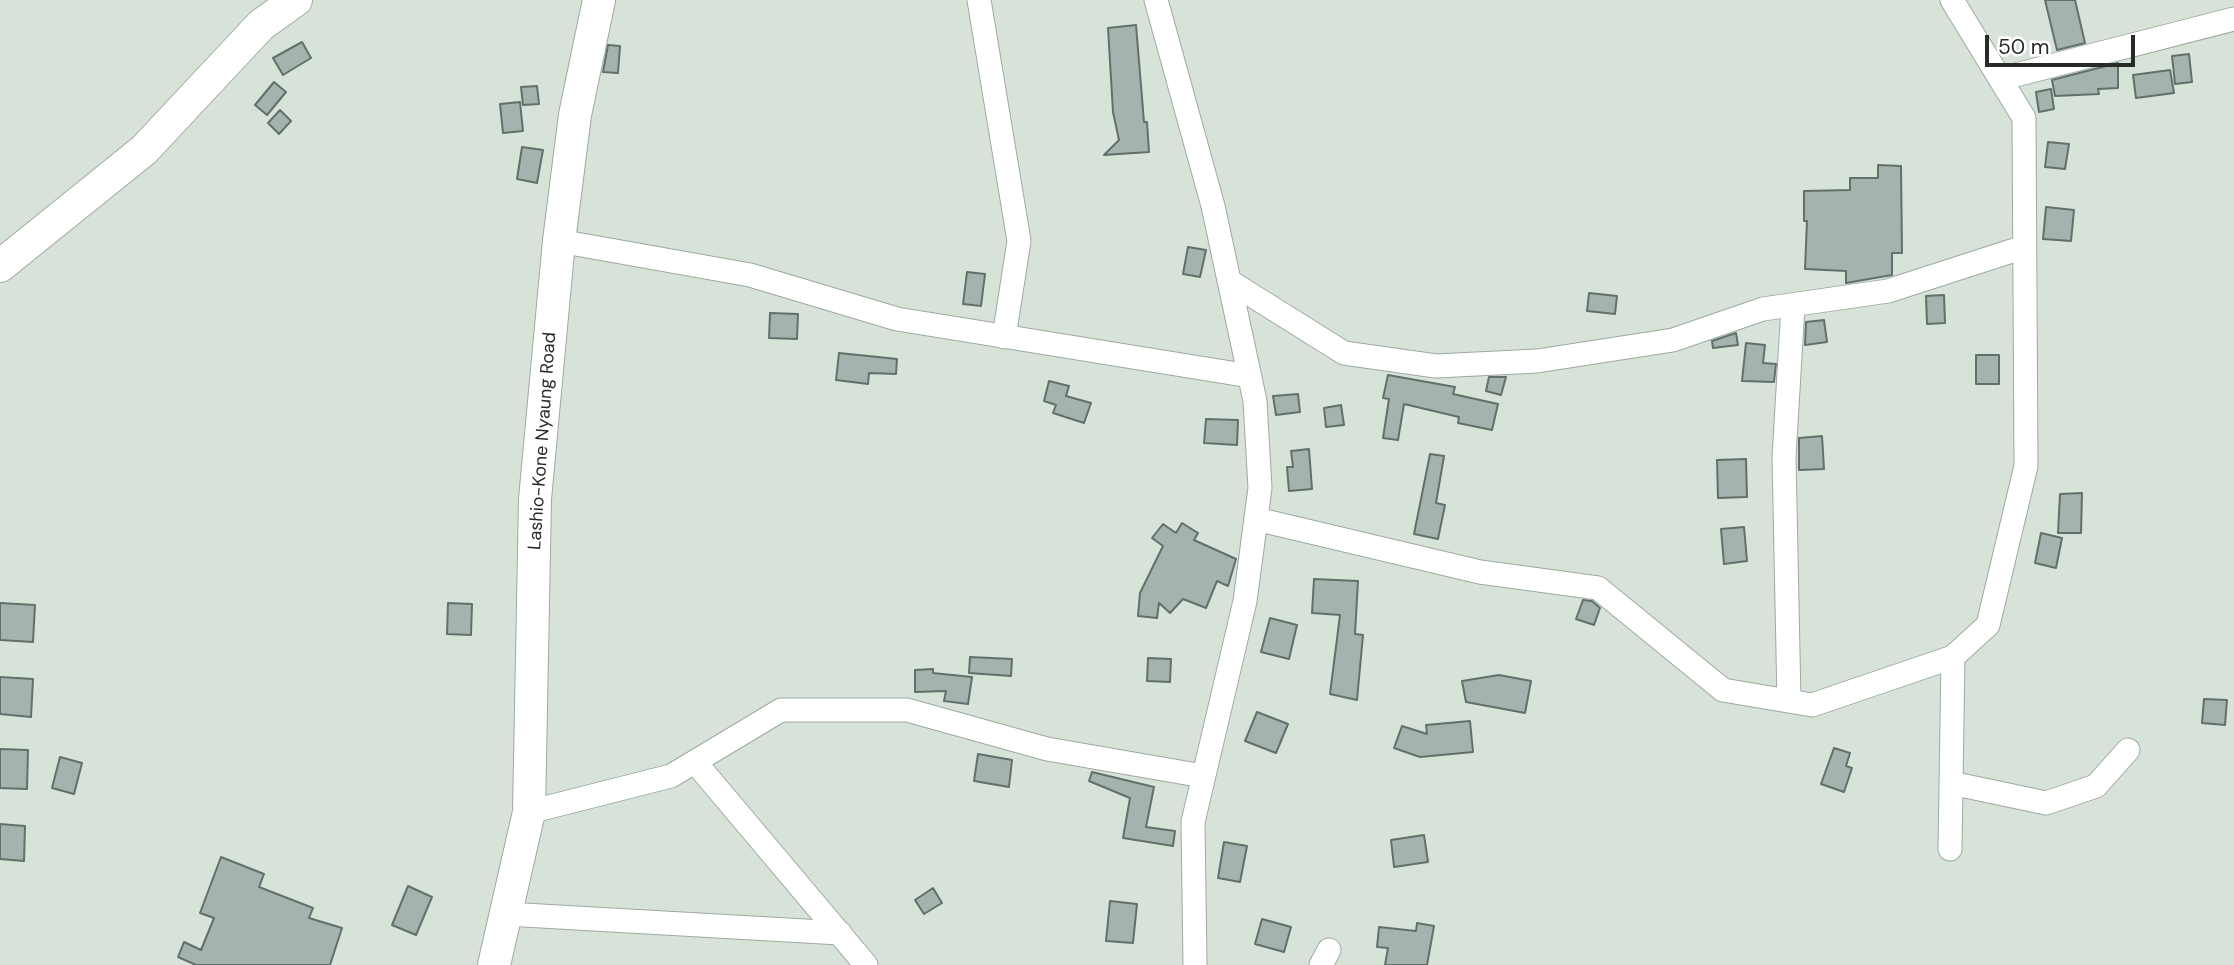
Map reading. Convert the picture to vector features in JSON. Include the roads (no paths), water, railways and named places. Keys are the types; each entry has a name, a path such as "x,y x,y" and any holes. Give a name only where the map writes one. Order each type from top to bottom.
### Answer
{"main road":[{"path":"0,265 144,149 261,25 296,0"},
{"name":"Lashio-Kone Nyaung Road","path":"494,965 529,812 535,499 559,241 575,115 598,0"}],"street":[{"path":"979,0 1019,241 1004,337"},
{"path":"1156,0 1213,206 1250,376 1255,401 1260,488 1245,601 1193,822 1195,965"},
{"path":"1256,519 1480,572 1598,588 1723,690 1812,705 1953,657 1988,625 2026,466 2024,118 1952,0"},
{"path":"2000,79 2234,19"},
{"path":"559,241 750,275 897,319 1250,376"},
{"path":"1229,281 1344,352 1436,366 1537,361 1674,340 1763,309 1888,291 2024,247"},
{"path":"1789,701 1784,457 1793,306"},
{"path":"1950,849 1953,657"},
{"path":"529,812 671,776 781,710 907,710 1047,749 1203,776"},
{"path":"1951,783 2046,803 2096,786 2128,750"},
{"path":"695,762 866,965"},
{"path":"506,914 840,933"}]}
